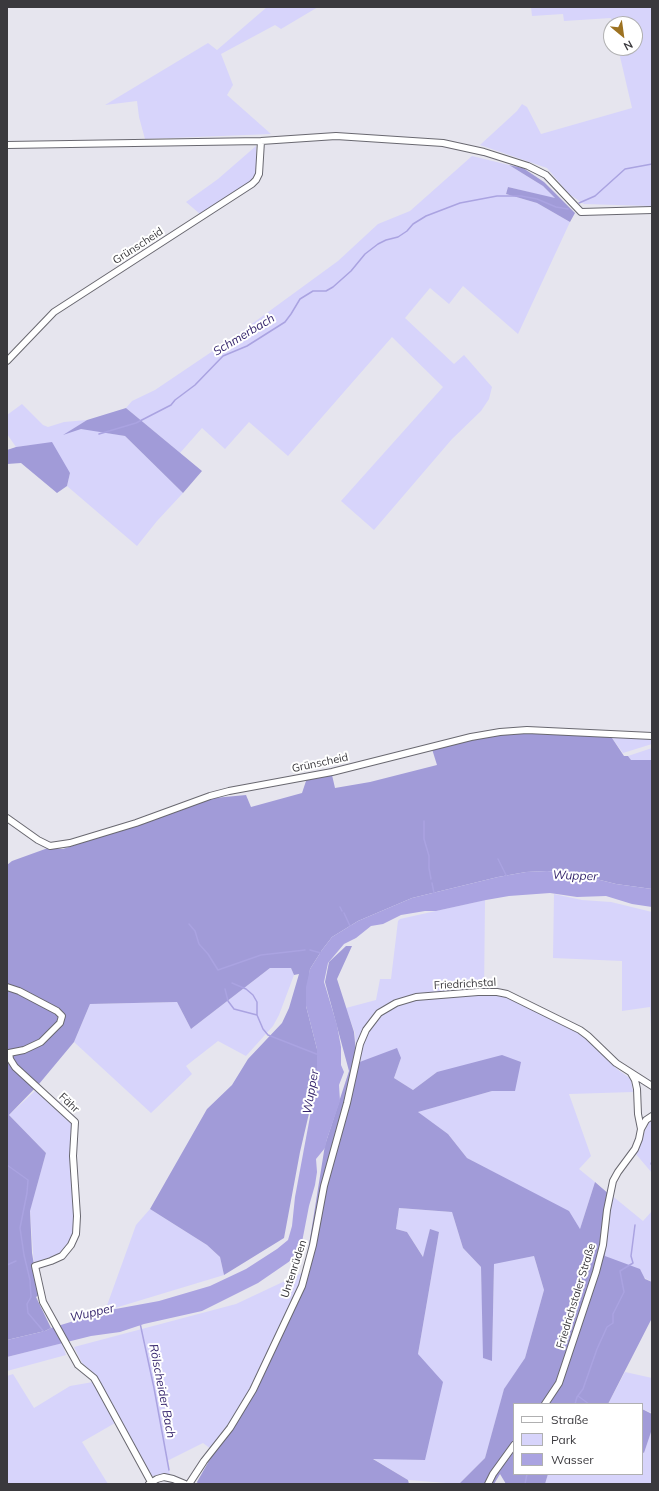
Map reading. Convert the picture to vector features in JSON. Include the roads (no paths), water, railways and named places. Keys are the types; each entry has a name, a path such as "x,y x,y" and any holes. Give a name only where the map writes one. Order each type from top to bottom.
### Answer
{"street":[{"path":"7,145 261,142 336,136 443,143 484,152 528,166 546,175 581,212 652,210"},
{"name":"Grünscheid","path":"7,361 54,312 252,184 259,174 261,142"},
{"name":"Grünscheid","path":"7,818 38,840 50,846 70,843 136,823 210,796 229,791 332,772 471,737 500,732 527,730 652,736"},
{"name":"Fähr","path":"7,987 19,991 57,1011 62,1016 60,1023 41,1042 24,1050 9,1054 15,1067 75,1122 73,1156 77,1216 76,1234 71,1245 62,1256 52,1262 35,1266 43,1302 80,1368 94,1378 150,1483"},
{"name":"Friedrichstal","path":"363,1036 369,1024 378,1013 396,1003 416,997 461,993 501,992 543,1010 580,1030 613,1061 652,1086"},
{"name":"Untenrüden","path":"188,1484 230,1428 253,1390 302,1286 314,1244 324,1186 363,1036"},
{"path":"631,1073 635,1080 637,1089 638,1114 641,1129"},
{"path":"641,1129 646,1120 652,1116"},
{"name":"Friedrichstaler Straße","path":"546,1403 559,1383 596,1272 603,1245 610,1194 615,1176 635,1149 641,1129"},
{"path":"488,1484 493,1474 513,1446"},
{"path":"150,1483 166,1477 185,1484"}],"water":[{"name":"Wupper","path":"547,871 572,873 616,884 652,889 652,907 632,904 606,896 577,897 550,893 509,896 436,911 425,911 401,915 383,924 371,926 356,938 344,944 328,963 324,982 337,1025 341,1047 341,1065 344,1072 339,1085 340,1101 325,1148 316,1159 317,1172 315,1185 302,1242 290,1261 258,1283 202,1311 144,1324 120,1332 91,1336 7,1357 7,1340 45,1331 110,1310 159,1301 210,1286 246,1269 288,1240 292,1226 295,1197 317,1079 317,1049 306,1006 306,987 310,969 322,950 332,937 358,921 412,898 498,877 526,872"}],"waterway":[{"name":"Schmerbach","path":"579,203 595,196 625,169 652,164"},
{"name":"Schmerbach","path":"99,434 136,423 171,405 175,400 195,385 223,356 247,346 285,322 300,299 313,291 326,291 333,287 351,271 365,254 378,244 398,237 407,231 413,224 426,216 460,203 497,196 521,196 537,199 556,207 568,209"},
{"path":"424,821 424,839 429,856 431,879"},
{"path":"498,859 507,877"},
{"path":"432,883 434,893"},
{"path":"340,907 342,911"},
{"path":"344,913 351,928"},
{"path":"189,924 195,931 199,944 208,954 218,970 261,955 305,950"},
{"path":"310,950 321,953"},
{"path":"232,983 246,989 253,995 257,1002 257,1015"},
{"path":"225,989 228,1001 234,1009 257,1015 263,1029 268,1035 319,1055"},
{"path":"7,1165 28,1180 20,1228 30,1280 31,1297 27,1304 28,1313 45,1333"},
{"path":"575,1403 577,1397 583,1389 597,1349 607,1327 613,1323 613,1314 624,1292 620,1271 633,1263 631,1256 635,1225"},
{"path":"7,1265 16,1261"},
{"name":"Rölscheider Bach","path":"140,1323 169,1470"},
{"path":"578,1396 588,1403"},
{"path":"525,1484 527,1475"}]}
